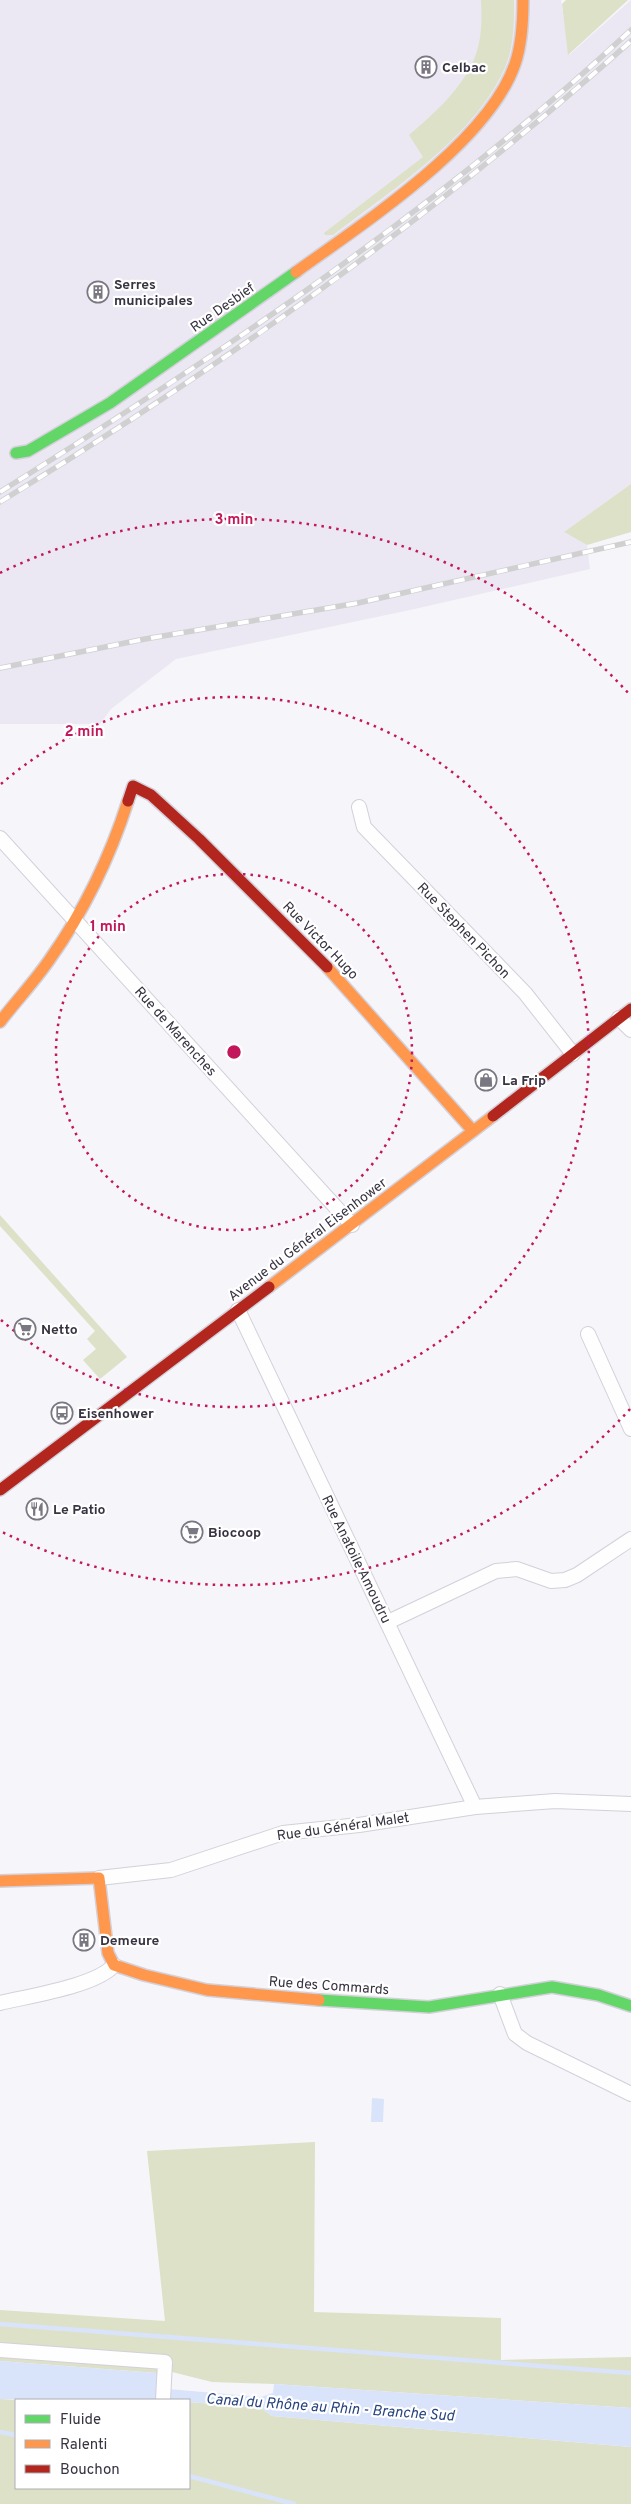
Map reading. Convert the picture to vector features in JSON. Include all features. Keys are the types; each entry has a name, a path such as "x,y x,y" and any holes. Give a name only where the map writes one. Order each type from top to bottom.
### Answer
{"street":[{"name":"Rue Desbief","path":"16,453 28,451 108,404 238,314 375,214 433,165 475,126 508,83 519,53 523,0"},
{"name":"Rue Victor Hugo","path":"74,920 101,870 133,786 151,795 199,839 336,975 472,1132"},
{"name":"Rue Stephen Pichon","path":"359,806 364,826 525,993 572,1054"},
{"name":"Rue de Marenches","path":"0,838 352,1225"},
{"path":"0,1022 50,959 74,920"},
{"name":"Avenue du Général Eisenhower","path":"0,1490 352,1225 631,1008"},
{"path":"619,1018 631,1032"},
{"name":"Rue Anatoile Amoudru","path":"238,1310 475,1807"},
{"path":"588,1334 631,1429"},
{"path":"388,1622 496,1571 516,1568 551,1581 566,1580 577,1575 631,1539"},
{"name":"Rue du Général Malet","path":"0,1881 99,1878 171,1870 283,1833 475,1807 555,1801 631,1804"},
{"path":"0,2003 79,1984 108,1972 114,1964 108,1954 99,1878"},
{"name":"Rue des Commards","path":"114,1964 122,1969 153,1978 234,1994 415,2007 471,2001 500,1994 552,1986 598,1995 631,2006"},
{"path":"500,1994 515,2034 527,2043 631,2094"},
{"path":"0,2350 165,2367 163,2399"}],"shaded area":[{"path":"0,0 561,0 569,55 631,0 631,484 564,532 587,545 590,569 410,610 176,659 111,709 100,724 0,724"}],"green space":[{"path":"481,0 514,0 509,56 502,74 488,98 470,121 427,163 333,235 325,235 324,233 423,157 409,135 448,99 471,66 479,41"},
{"path":"566,0 628,0 568,55 562,4"},
{"path":"631,484 631,532 587,545 564,532"},
{"path":"0,1215 127,1357 100,1379 83,1360 96,1349 87,1339 95,1331 0,1226"},
{"path":"315,2142 314,2312 501,2318 501,2360 631,2357 631,2408 274,2384 212,2382 172,2372 157,2373 0,2361 0,2310 165,2321 147,2151"},
{"path":"0,2399 15,2400 15,2489 190,2489 190,2402 261,2408 272,2416 631,2447 631,2504 0,2504"}],"water":[{"path":"372,2098 384,2099 383,2122 371,2122"},
{"name":"Canal du Rhône au Rhin - Branche Sud","path":"0,2361 157,2373 156,2388 261,2397 273,2393 274,2384 631,2408 631,2447 272,2416 261,2408 190,2402 190,2399 0,2399"}],"waterway":[{"path":"0,2324 631,2373"},
{"path":"0,2432 15,2435"},
{"path":"190,2476 294,2504"}],"railway":[{"path":"0,492 165,387 326,276 482,158 558,95 631,30"},
{"path":"0,502 165,397 326,286 482,167 631,41"},
{"path":"0,668 145,639 358,603 631,542"}],"traffic: fast":[{"path":"16,453 28,451 110,403 296,272"},
{"path":"319,2000 429,2007 552,1987 598,1995 631,2006"}],"traffic: slow":[{"path":"296,272 420,180 479,123 501,94 515,64 522,33 523,0"},
{"path":"0,1022 44,967 74,922 95,883 113,843 128,801"},
{"path":"327,967 473,1131"},
{"path":"269,1287 493,1116"},
{"path":"0,1881 99,1878 108,1953 114,1965 144,1975 207,1990 319,2000"}],"traffic: jam":[{"path":"128,801 133,786 151,795 199,839 327,967"},
{"path":"493,1116 631,1009"},
{"path":"0,1490 269,1287"}],"place":[{"name":"Celbac","path":"426,67"},
{"name":"Serres municipales","path":"98,292"},
{"name":"La Frip","path":"486,1080"},
{"name":"Netto","path":"25,1329"},
{"name":"Eisenhower","path":"62,1413"},
{"name":"Le Patio","path":"37,1509"},
{"name":"Biocoop","path":"192,1532"},
{"name":"Demeure","path":"84,1940"}]}
